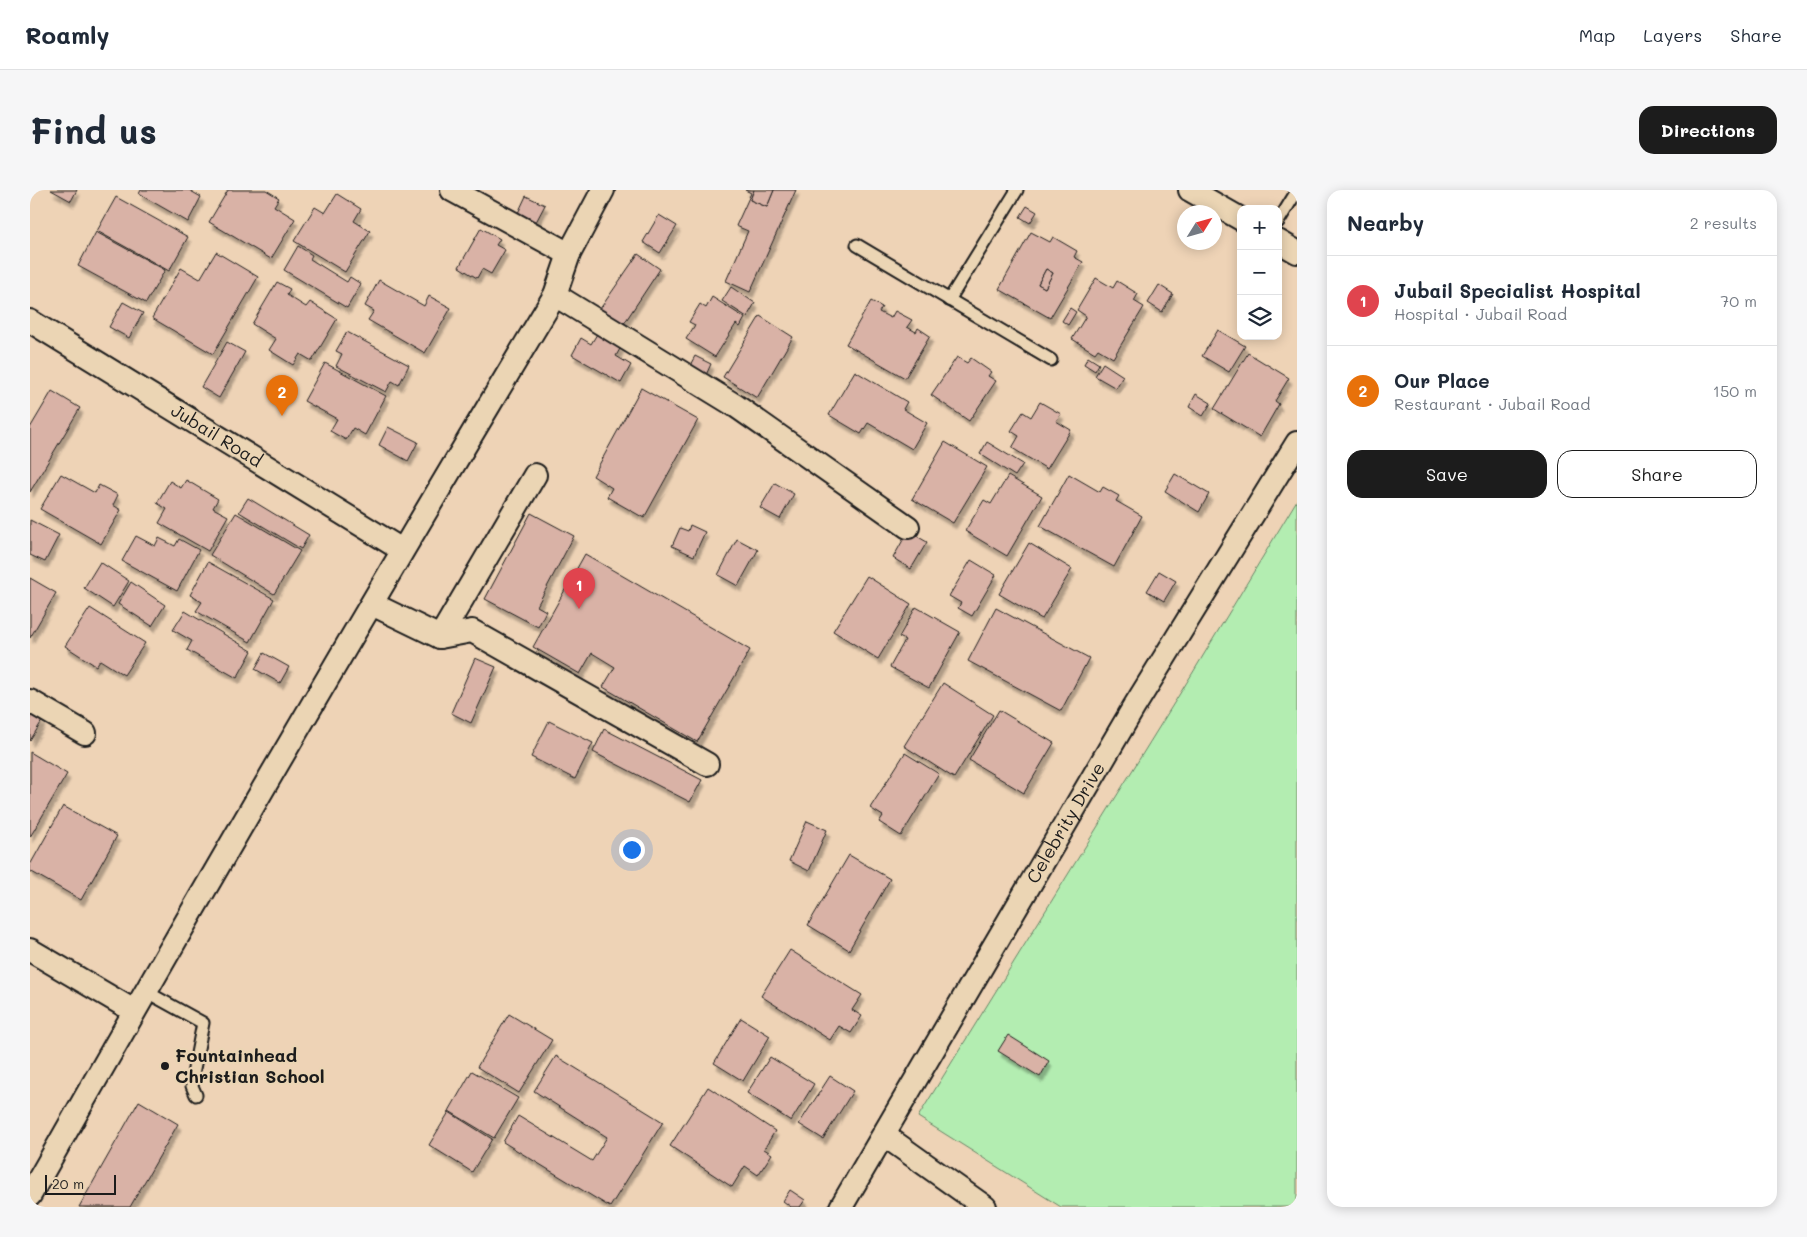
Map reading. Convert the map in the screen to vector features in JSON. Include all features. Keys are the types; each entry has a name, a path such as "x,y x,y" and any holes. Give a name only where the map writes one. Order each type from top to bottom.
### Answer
{"street":[{"path":"452,190 569,254"},
{"path":"30,1195 145,991 402,550 554,295 569,254 603,190"},
{"path":"1190,190 1237,217"},
{"path":"1282,243 1297,252"},
{"path":"554,295 736,406 908,527"},
{"name":"Jubail Road","path":"30,321 402,550"},
{"name":"Celebrity Drive","path":"841,1207 1139,699 1297,443"},
{"path":"440,636 534,475"},
{"path":"372,604 440,636 472,631 708,764"},
{"path":"30,701 85,733"},
{"path":"30,950 134,1011"},
{"path":"884,1135 985,1207"}],"lane":[{"path":"949,300 1017,190"},
{"path":"1282,215 1297,191"},
{"path":"856,245 1051,360"},
{"path":"145,991 204,1023 192,1079 192,1086 196,1095"}],"green space":[{"path":"1297,500 1297,1207 1061,1207 918,1117 1192,674"}],"building":[{"path":"51,190 77,190 71,201"},
{"path":"141,190 189,190 201,197 188,222 139,194"},
{"path":"228,190 266,190 279,198 274,206 295,219 271,259 209,222"},
{"path":"745,190 754,190 750,200 767,207 774,190 796,190 750,292 726,281 748,231 736,226 751,193"},
{"path":"754,190 774,190 767,207 750,200"},
{"path":"337,194 361,209 354,221 370,231 345,272 294,241 315,207 325,213"},
{"path":"526,196 545,205 536,222 518,213"},
{"path":"116,197 188,237 169,271 97,231"},
{"path":"1027,206 1037,212 1030,223 1020,217"},
{"path":"659,215 677,226 660,253 643,242"},
{"path":"481,228 500,239 496,245 505,250 491,274 482,269 477,278 459,267"},
{"path":"96,232 165,270 146,303 78,266"},
{"path":"1031,232 1050,242 1053,237 1077,251 1074,257 1083,262 1050,318 999,289","holes":["1046,269 1053,273 1045,288 1038,284"]},
{"path":"298,246 312,255 310,259 347,282 350,277 361,284 347,308 284,270"},
{"path":"216,252 258,277 213,354 152,318 181,268 200,279"},
{"path":"638,254 660,269 623,325 600,309"},
{"path":"1046,269 1053,273 1045,288 1038,284"},
{"path":"1096,278 1113,288 1117,281 1138,294 1134,301 1144,307 1113,358 1098,349 1095,353 1072,339 1086,316 1077,310"},
{"path":"379,280 424,306 429,296 451,308 425,353 368,320 374,311 365,306"},
{"path":"277,282 290,289 287,295 306,307 310,302 337,319 312,361 300,354 293,365 269,350 276,339 252,324"},
{"path":"1159,285 1173,294 1162,312 1148,303"},
{"path":"731,287 755,303 747,317 722,301"},
{"path":"712,297 745,318 740,327 736,324 715,357 686,339 695,325 689,322 700,304 706,308"},
{"path":"871,301 882,307 879,312 891,318 895,311 912,320 907,327 916,332 918,328 930,336 905,378 846,344"},
{"path":"123,302 143,313 129,338 109,327"},
{"path":"1070,308 1076,312 1068,325 1062,321"},
{"path":"760,316 793,337 757,398 723,377"},
{"path":"1218,330 1245,346 1229,372 1202,356"},
{"path":"347,332 409,365 399,385 392,381 386,392 336,366 342,354 336,351"},
{"path":"597,334 621,347 616,356 631,365 621,383 572,355 581,338 591,344"},
{"path":"227,342 245,352 219,398 201,387"},
{"path":"1248,353 1289,378 1275,401 1279,404 1260,437 1214,409"},
{"path":"695,356 711,364 706,375 689,367"},
{"path":"957,357 967,363 971,358 991,372 988,376 996,381 969,421 931,395"},
{"path":"1088,357 1099,364 1095,371 1084,364"},
{"path":"325,363 386,396 365,435 353,428 346,440 330,431 337,419 304,401"},
{"path":"1103,363 1123,376 1116,388 1095,376"},
{"path":"855,371 907,402 903,409 927,423 912,449 868,423 861,434 829,415"},
{"path":"641,388 698,420 644,518 607,497 612,488 593,476"},
{"path":"52,391 80,408 30,492 30,428"},
{"path":"1196,394 1211,403 1203,416 1189,407"},
{"path":"1040,402 1061,414 1056,421 1071,430 1047,469 1012,448 1019,436 1011,431 1023,412 1031,417"},
{"path":"388,427 418,442 408,461 379,445"},
{"path":"945,442 987,467 953,523 912,499"},
{"path":"987,442 1023,464 1015,476 980,454"},
{"path":"61,474 95,493 99,485 118,495 113,505 121,510 101,544 40,509"},
{"path":"1069,474 1100,492 1103,487 1119,496 1116,501 1142,516 1114,567 1040,526"},
{"path":"1175,474 1209,494 1199,512 1165,491"},
{"path":"1008,476 1042,496 1007,556 965,531 984,500 991,504"},
{"path":"186,480 218,499 213,508 228,516 208,551 159,523 167,509 157,503 170,481 181,488"},
{"path":"775,483 794,494 780,519 760,508"},
{"path":"248,498 309,535 301,549 239,512"},
{"path":"236,513 300,551 274,594 210,555"},
{"path":"531,513 574,536 537,606 546,611 538,627 485,599"},
{"path":"30,520 59,535 45,562 30,555"},
{"path":"690,525 705,532 694,556 672,546 680,528 688,531"},
{"path":"908,531 927,542 911,569 893,558"},
{"path":"136,536 155,546 159,538 175,546 179,539 199,550 177,591 122,561"},
{"path":"737,539 758,550 738,586 718,575"},
{"path":"1029,543 1072,569 1042,619 999,594"},
{"path":"585,554 750,650 697,742 603,687 615,667 592,653 580,674 533,647"},
{"path":"971,560 996,575 972,616 958,608 961,603 949,596"},
{"path":"100,562 129,581 113,607 84,588"},
{"path":"208,562 274,599 250,642 196,611 202,602 190,595"},
{"path":"1159,571 1176,581 1164,601 1147,591"},
{"path":"867,576 911,604 878,659 833,631"},
{"path":"30,578 56,593 30,638"},
{"path":"131,582 165,605 152,626 118,604"},
{"path":"916,607 960,632 929,688 890,667 905,640 899,637"},
{"path":"90,608 145,643 124,675 100,660 96,666 65,646"},
{"path":"996,608 1089,658 1061,711 968,661"},
{"path":"185,611 252,651 237,678 187,650 192,641 173,630"},
{"path":"264,653 289,667 280,683 255,669"},
{"path":"475,658 496,667 471,723 451,713"},
{"path":"943,683 993,715 954,778 904,746"},
{"path":"999,710 1054,743 1024,793 969,760"},
{"path":"30,713 42,721 30,741"},
{"path":"549,721 593,743 575,779 531,757"},
{"path":"604,729 702,780 690,802 593,752"},
{"path":"30,752 67,774 30,837"},
{"path":"905,753 939,774 901,836 879,822 883,816 870,808"},
{"path":"63,806 117,836 81,900 30,871 30,865"},
{"path":"807,821 827,830 809,871 789,861"},
{"path":"849,855 890,879 849,950 808,925"},
{"path":"790,950 862,995 852,1010 862,1016 851,1033 839,1026 830,1040 761,996"},
{"path":"509,1014 552,1040 519,1093 477,1067"},
{"path":"741,1018 770,1036 743,1081 714,1063"},
{"path":"1008,1035 1049,1061 1040,1077 998,1051"},
{"path":"556,1056 663,1122 610,1207 503,1142 518,1116 592,1161 607,1137 534,1091"},
{"path":"770,1057 814,1084 791,1121 747,1093"},
{"path":"472,1071 518,1098 494,1138 449,1111"},
{"path":"830,1076 853,1091 823,1139 799,1124"},
{"path":"708,1087 775,1131 764,1149 772,1154 758,1175 745,1166 732,1187 670,1146"},
{"path":"139,1101 178,1124 130,1207 79,1207"},
{"path":"449,1112 492,1139 472,1172 429,1145"},
{"path":"790,1190 805,1200 800,1207 791,1207 783,1201"}],"place":[{"name":"Our Place","path":"282,416"},
{"name":"Jubail Specialist Hospital","path":"579,609"},
{"name":"Fountainhead Christian School","path":"165,1066"}]}
